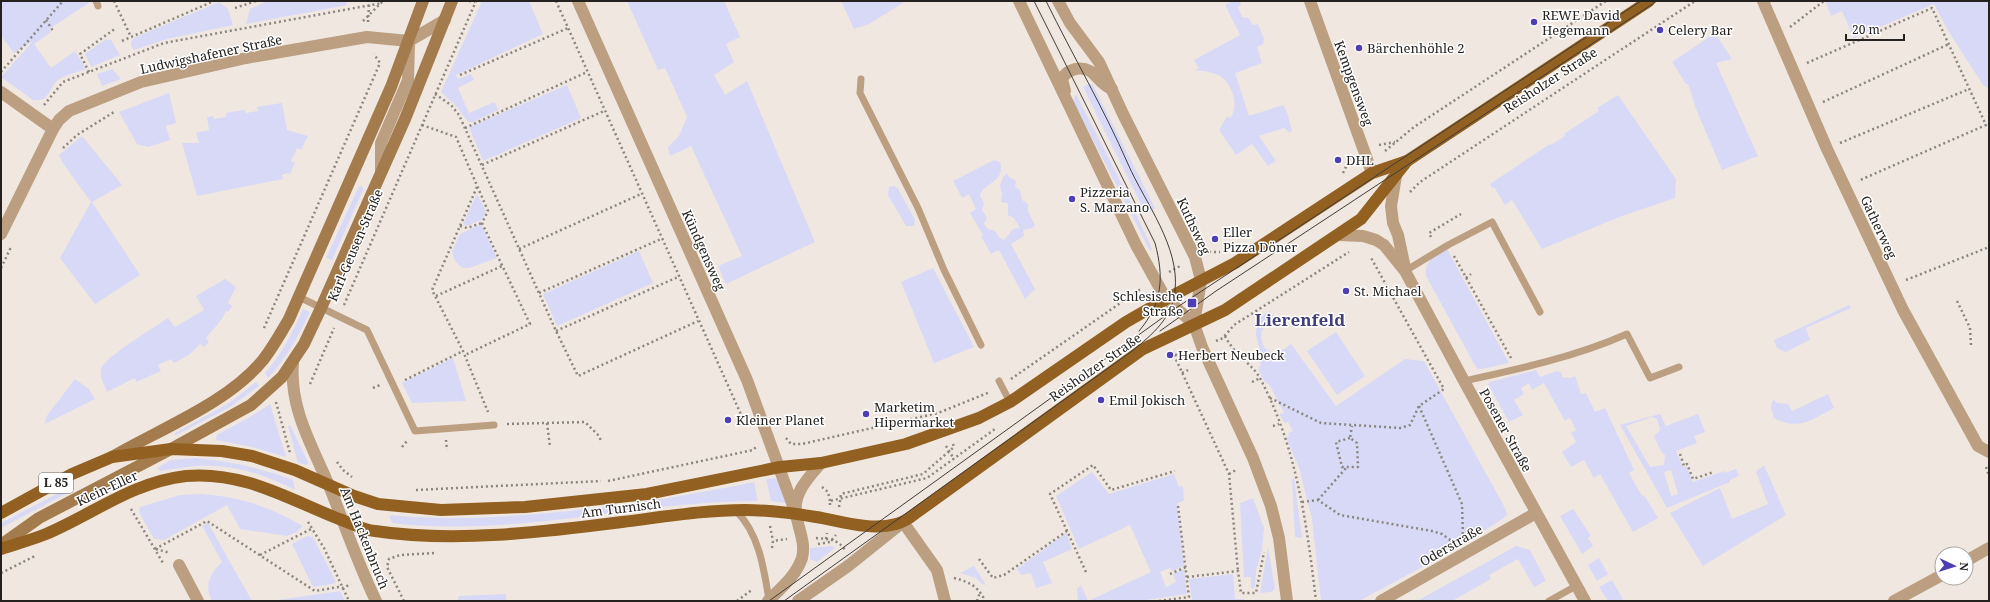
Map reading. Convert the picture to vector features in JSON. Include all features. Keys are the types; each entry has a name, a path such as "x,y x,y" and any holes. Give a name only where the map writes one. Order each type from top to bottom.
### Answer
{"main road":[{"name":"L 85","path":"298,297 391,87 423,1"},
{"name":"Karl-Geusen-Straße","path":"293,363 322,308 381,172 452,1"},
{"name":"Reisholzer Straße","path":"780,467 821,463 906,444 979,418 1010,402 1041,382 1111,331 1166,298 1235,263 1372,173 1407,161 1649,1"},
{"name":"Reisholzer Straße","path":"903,522 1143,349 1225,310 1361,220 1407,161"},
{"path":"1372,173 1396,176"},
{"name":"Klein-Eller","path":"1,513 72,474 112,457 224,395 237,385 263,360 276,341 298,297"},
{"name":"Klein-Eller","path":"1,545 39,518 251,405 269,391 293,363"},
{"name":"Klein-Eller","path":"112,457 171,449 222,451 252,456 295,470 329,486"},
{"name":"Am Turnisch","path":"329,486 354,496 389,506 441,510 525,507 647,494 780,467"},
{"name":"Klein-Eller","path":"1,549 47,533 121,495 145,486 186,476 231,478 251,482 343,520"},
{"name":"Am Turnisch","path":"343,520 371,531 391,534 450,536 528,533 680,514 736,510 796,514 864,525 889,526 903,522"}],"street":[{"name":"Kündgensweg","path":"578,1 747,380 796,514"},
{"path":"1019,1 1068,106 1136,245 1166,298 1194,324 1202,347 1253,458 1271,506 1279,538 1287,601"},
{"name":"Kuthsweg","path":"1058,1 1070,23 1096,57 1195,257 1201,280 1194,324"},
{"name":"Kempgensweg","path":"1310,1 1372,173"},
{"name":"Gatherweg","path":"1763,1 1845,187 1891,286 1937,374 1978,446 1989,452"},
{"path":"381,172 382,143 408,80 409,41 445,20"},
{"name":"Ludwigshafener Straße","path":"1,234 52,129 59,120 70,111 142,82 246,58 367,37 409,41"},
{"path":"1068,106 1068,99 1062,79 1064,75 1072,70 1080,69 1089,71 1102,85 1113,90"},
{"path":"1,92 52,129"},
{"name":"Posener Straße","path":"1396,176 1391,206 1392,217 1405,271"},
{"name":"Posener Straße","path":"1338,235 1363,236 1384,245 1405,271 1585,601"},
{"name":"Karl-Geusen-Straße","path":"293,363 291,380 296,407 329,486"},
{"path":"768,600 790,579 801,559 803,546 796,514 798,495 805,482 821,463"},
{"name":"Am Hackenbruch","path":"329,486 376,601"},
{"name":"Oderstraße","path":"1381,601 1536,513"},
{"path":"903,522 937,570 945,601"},
{"name":"Reisholzer Straße","path":"798,601 848,566 903,522"},
{"path":"1974,556 1989,548"},
{"path":"179,565 198,601"},
{"path":"1894,601 1934,579"}],"lane":[{"path":"861,79 860,93 918,208 944,270 981,345"},
{"path":"1405,271 1448,245 1492,222 1540,312"},
{"path":"298,297 367,330 415,431 494,425"},
{"path":"1464,381 1517,370 1595,349 1627,334 1650,378 1679,367"},
{"path":"1000,383 1010,402"},
{"path":"736,510 751,528 766,579 768,600"},
{"path":"1549,601 1576,586"}],"path":[{"path":"1,72 63,1"},
{"path":"114,1 130,37"},
{"path":"122,40 214,1"},
{"path":"235,8 256,1"},
{"path":"469,1 476,2"},
{"path":"556,1 678,277 744,421"},
{"path":"1386,150 1414,127 1606,1"},
{"name":"Reisholzer Straße","path":"1416,177 1420,182 1695,1"},
{"path":"1778,35 1824,1"},
{"path":"368,15 382,2"},
{"name":"Ludwigshafener Straße","path":"41,109 63,82 164,43 382,2"},
{"name":"Karl-Geusen-Straße","path":"310,388 310,382 435,94 466,29 476,2"},
{"path":"368,25 369,5"},
{"path":"1793,69 1932,8 1986,125 1845,187"},
{"path":"46,20 53,31"},
{"path":"89,72 80,54 116,28"},
{"path":"460,75 568,28"},
{"path":"1810,108 1949,44"},
{"path":"262,332 380,63 374,54 370,54"},
{"path":"465,128 587,72"},
{"path":"1828,149 1969,89"},
{"path":"435,94 451,105 459,115 556,331 578,376 698,321"},
{"path":"60,152 77,135 119,109"},
{"path":"482,165 604,110"},
{"path":"422,125 456,137 488,211 482,223 467,228 460,226"},
{"path":"1376,145 1396,142"},
{"path":"1339,177 1344,172 1351,157"},
{"path":"477,187 432,290 463,351 494,425 585,422 599,436 601,441"},
{"path":"520,248 641,194"},
{"path":"1431,237 1429,233 1461,214"},
{"path":"464,355 530,324 482,223"},
{"path":"540,293 661,239"},
{"path":"1,268 13,244"},
{"path":"1448,245 1517,370"},
{"path":"1891,286 1989,247"},
{"path":"1270,398 1322,423 1352,426 1406,427 1410,425 1419,406 1444,389 1369,254 1372,249"},
{"path":"1316,601 1302,502 1297,478 1270,398 1260,378 1230,348 1224,337 1234,325 1352,250"},
{"path":"1206,252 1222,252"},
{"path":"436,296 502,266"},
{"path":"1466,278 1471,274"},
{"path":"556,331 678,277"},
{"path":"780,438 785,437 791,444 802,444 938,413 973,400 1095,322 1146,286"},
{"path":"1957,301 1970,328 1971,345"},
{"path":"1495,329 1499,326"},
{"path":"393,385 463,351"},
{"path":"1174,354 1229,474 1241,593 1256,593"},
{"path":"1182,373 1188,370"},
{"path":"1252,382 1260,378"},
{"path":"275,400 292,460"},
{"path":"1419,406 1462,504 1464,554"},
{"path":"547,423 550,447"},
{"path":"1273,426 1279,424"},
{"path":"1350,438 1352,426"},
{"path":"1350,438 1357,443 1358,467 1342,467 1336,442 1350,438"},
{"path":"839,509 841,494 923,474 954,447 952,442"},
{"path":"752,443 753,450"},
{"path":"945,443 947,450 954,459"},
{"path":"408,490 453,490 607,481 753,450 757,446"},
{"path":"1680,454 1684,466 1687,464 1693,479 1714,472"},
{"path":"335,459 343,470 357,481"},
{"path":"1086,572 1050,494 1093,465 1111,490 1175,471"},
{"path":"1318,500 1346,467"},
{"path":"1229,474 1236,470"},
{"path":"819,485 828,492 830,501"},
{"path":"1302,502 1318,500 1340,515 1437,532 1455,544 1464,554"},
{"path":"130,506 155,549"},
{"path":"1159,601 1189,597 1178,506"},
{"path":"155,549 207,521 315,591 338,587 343,588 347,586"},
{"path":"302,521 308,525 324,548 349,601"},
{"path":"770,524 773,541"},
{"path":"260,555 311,529"},
{"path":"979,559 993,578 1004,575 1067,531"},
{"path":"816,544 828,543 833,540 836,534"},
{"path":"810,538 833,540 842,544"},
{"path":"155,549 161,550"},
{"path":"1,573 41,553"},
{"name":"Am Hackenbruch","path":"400,555 389,558 387,567 404,601"},
{"path":"380,570 387,567"},
{"path":"1170,574 1186,567"},
{"path":"1187,577 1238,570"},
{"path":"938,574 968,582 980,591 984,599"},
{"path":"977,601 980,591"}],"shaded area":[{"path":"1,1 92,1 49,29 51,32 34,44 51,68 75,51 86,69 63,77 56,82 46,97 39,100 33,100 1,77 33,41 14,53 1,36"},
{"path":"268,1 346,1 347,5 246,24 250,9"},
{"path":"482,1 529,1 543,34 456,75 458,79 471,74 474,80 458,88 469,113 492,103 495,103 498,110 473,122 468,122 457,107 441,92"},
{"path":"627,1 724,1 740,37 726,44 734,62 714,75 725,95 747,81 815,242 726,284 718,266 742,256 691,146 670,156 668,147 679,136 687,117 665,68 658,70"},
{"path":"841,1 906,1 869,24 854,29"},
{"path":"1232,1 1240,1 1241,5 1238,7 1242,17 1249,18 1252,25 1258,24 1264,39 1263,44 1257,47 1262,63 1235,73 1249,116 1283,105 1287,112 1292,130 1290,133 1284,128 1259,136 1276,161 1268,166 1252,144 1236,155 1219,130 1227,116 1230,118 1233,113 1234,102 1231,89 1220,76 1195,70 1199,68 1194,60 1240,35 1225,5"},
{"path":"1829,1 1989,1 1989,89 1983,85 1947,29 1934,4 1854,38 1842,11 1831,16 1826,3"},
{"path":"219,2 228,9 233,25 167,39 134,50 131,46 132,40 136,37"},
{"path":"1715,33 1732,59 1716,63 1758,156 1722,170 1696,109 1688,84 1686,84 1672,62"},
{"path":"106,39 111,40 120,55 91,67 85,54"},
{"path":"112,69 121,79 102,86 97,74"},
{"path":"1090,84 1093,85 1155,208 1146,214 1083,87"},
{"path":"567,85 581,118 483,161 469,127"},
{"path":"169,93 176,123 166,126 170,140 148,147 137,144 119,112"},
{"path":"1076,94 1134,210 1152,249 1150,251 1073,101"},
{"path":"1618,95 1676,179 1675,198 1622,216 1542,249 1512,200 1505,205 1494,187 1492,188 1490,184 1550,144 1551,145 1565,136 1564,134 1599,111 1597,108"},
{"path":"282,103 287,130 308,136 301,150 297,148 291,161 295,163 290,174 287,173 282,175 283,179 197,196 182,143 199,143 196,133 209,130 207,117 213,116 214,119 226,117 226,113 244,110 246,113 258,111 257,107"},
{"path":"82,136 122,185 92,202 140,275 95,304 60,258 91,202 62,162 59,155"},
{"path":"994,160 1000,162 1000,174 998,178 986,187 980,195 984,204 982,210 987,218 984,224 988,229 995,231 999,237 1004,240 1013,229 1020,228 1014,218 1008,215 1008,203 1001,202 1002,194 1000,186 1003,177 1007,173 1009,177 1016,181 1015,187 1020,190 1022,200 1028,204 1028,211 1035,225 1033,228 1023,230 1024,236 1011,244 1035,289 1025,299 999,250 991,254 981,236 983,235 970,213 976,209 969,194 962,198 953,181"},
{"path":"359,186 363,187 363,190 332,260 326,258"},
{"path":"889,187 897,187 915,220 914,226 906,226 888,195"},
{"path":"477,194 486,211 483,219 467,226 463,224"},
{"path":"481,224 497,258 469,268 462,268 455,261 452,251 460,234"},
{"path":"1447,249 1509,363 1477,369 1426,276 1427,266 1431,259"},
{"path":"639,251 653,283 557,326 543,294"},
{"path":"933,268 974,347 934,363 901,282"},
{"path":"225,279 236,287 228,303 232,306 228,312 226,311 222,319 206,338 209,342 204,347 200,344 189,355 174,363 171,359 158,365 161,371 136,382 135,378 107,392 102,381 101,369 111,357 168,318 175,327 204,310 196,296"},
{"path":"1849,305 1851,308 1806,328 1810,340 1786,352 1777,348 1774,340"},
{"path":"303,309 310,312 306,321 286,355 268,378 265,373 287,342"},
{"path":"1270,311 1275,319 1262,330 1261,335 1263,344 1267,350 1275,352 1283,350 1291,344 1336,406 1405,359 1424,361 1504,506 1507,514 1504,518 1454,550 1359,601 1321,601 1312,519 1299,468 1286,437 1289,437 1288,433 1293,431 1288,422 1285,423 1279,414 1284,413 1270,386 1264,381 1258,368 1261,365 1258,360 1261,356 1256,335 1257,318"},
{"path":"1336,332 1365,376 1337,395 1307,351"},
{"path":"453,358 466,401 412,403 402,383"},
{"path":"1536,370 1540,377 1557,371 1562,373 1562,377 1570,378 1575,376 1581,394 1586,393 1595,412 1605,408 1634,470 1629,473 1642,496 1644,495 1658,518 1633,532 1600,474 1594,478 1584,460 1571,467 1562,452 1576,442 1571,433 1576,430 1570,418 1565,421 1544,383 1532,390 1529,383 1521,388 1524,394 1514,400 1523,415 1509,422 1488,384 1490,382"},
{"path":"75,379 89,389 95,399 45,424 46,417"},
{"path":"256,382 259,386 230,407 174,435 175,433 229,403"},
{"path":"1828,394 1834,408 1812,420 1798,424 1791,424 1774,418 1771,407 1773,399 1777,403 1788,404 1792,411"},
{"path":"270,404 286,457 252,447 216,440 217,435"},
{"path":"1660,414 1666,426 1698,414 1705,432 1694,436 1697,443 1676,451 1683,467 1686,466 1693,482 1724,471 1725,473 1736,469 1739,476 1730,480 1730,482 1667,508 1620,425","holes":["1652,417 1657,419 1660,430 1654,436 1660,450 1665,455 1664,465 1650,467 1626,426","1671,470 1678,494 1671,496 1664,472"]},
{"path":"290,425 308,462 307,465 298,463 288,426"},
{"path":"196,458 234,463 281,476 293,480 295,490 272,479 235,468 197,466 160,471 157,468 171,460"},
{"path":"1764,465 1786,515 1703,566 1670,513 1720,488 1732,519 1768,504 1756,472"},
{"path":"1092,472 1109,494 1174,474 1179,487 1183,486 1184,501 1177,503 1184,566 1172,571 1170,568 1160,572 1166,587 1176,582 1173,574 1184,569 1187,594 1139,601 1088,601 1151,572 1130,525 1079,549 1056,496"},
{"path":"1294,478 1302,538 1295,537 1292,479"},
{"path":"766,479 777,479 786,503 771,501"},
{"path":"754,482 758,501 667,507 530,523 484,526 438,526 392,523 389,515 426,518 463,518 537,514 592,509"},
{"path":"70,487 73,487 71,491 1,528 1,523"},
{"path":"201,494 242,500 278,513 303,526 297,532 287,536 240,529 227,505 164,540 154,539 139,512 140,507 180,495"},
{"path":"1253,498 1264,528 1262,550 1256,571 1255,586 1253,589 1251,587 1251,577 1244,577 1240,503"},
{"path":"1573,509 1591,536 1588,538 1593,546 1582,554 1560,516"},
{"path":"208,523 252,601 212,601 208,590 208,585 214,570 222,562 202,526"},
{"path":"1066,533 1072,549 1043,562 1052,583 1036,588 1031,573 1021,575 1017,569"},
{"path":"307,536 313,537 336,582 313,587 292,544"},
{"path":"832,546 835,548 817,562 810,559 810,548"},
{"path":"1516,546 1530,550 1546,581 1534,587 1518,559 1489,575 1491,579 1452,601 1417,601"},
{"path":"1268,547 1275,589 1271,592 1260,593"},
{"path":"1599,558 1608,574 1597,581 1588,565"},
{"path":"974,566 986,585 982,584 976,578 960,573"},
{"path":"1233,574 1235,599 1244,599 1244,601 1192,601 1189,579"},
{"path":"1612,580 1623,599 1620,601 1608,601 1599,587"},
{"path":"1081,585 1088,601 1078,601 1077,589"},
{"path":"340,591 345,601 271,601"},
{"path":"506,594 506,601 457,601 459,596"}],"tram line":[{"path":"1034,1 1155,243 1160,267 1159,289 1153,310 1139,331"},
{"path":"784,601 1132,351 1154,332 1166,317 1170,309 1175,291 1175,274 1167,241 1135,179 1109,123 1046,1"},
{"path":"769,601 1176,308 1641,1"},
{"path":"1160,331 1216,291 1657,1"}],"place":[{"name":"REWE David Hegemann","path":"1534,22"},
{"name":"Celery Bar","path":"1660,30"},
{"name":"Bärchenhöhle 2","path":"1359,48"},
{"name":"DHL","path":"1338,160"},
{"name":"Pizzeria S. Marzano","path":"1072,199"},
{"name":"Eller Pizza Döner","path":"1215,239"},
{"name":"St. Michael","path":"1346,291"},
{"name":"Schlesische Straße","path":"1192,303"},
{"name":"Herbert Neubeck","path":"1170,355"},
{"name":"Emil Jokisch","path":"1101,400"},
{"name":"Marketim Hipermarket","path":"866,414"},
{"name":"Kleiner Planet","path":"728,420"}],"district":[{"name":"Lierenfeld","path":"1300,320"}]}
